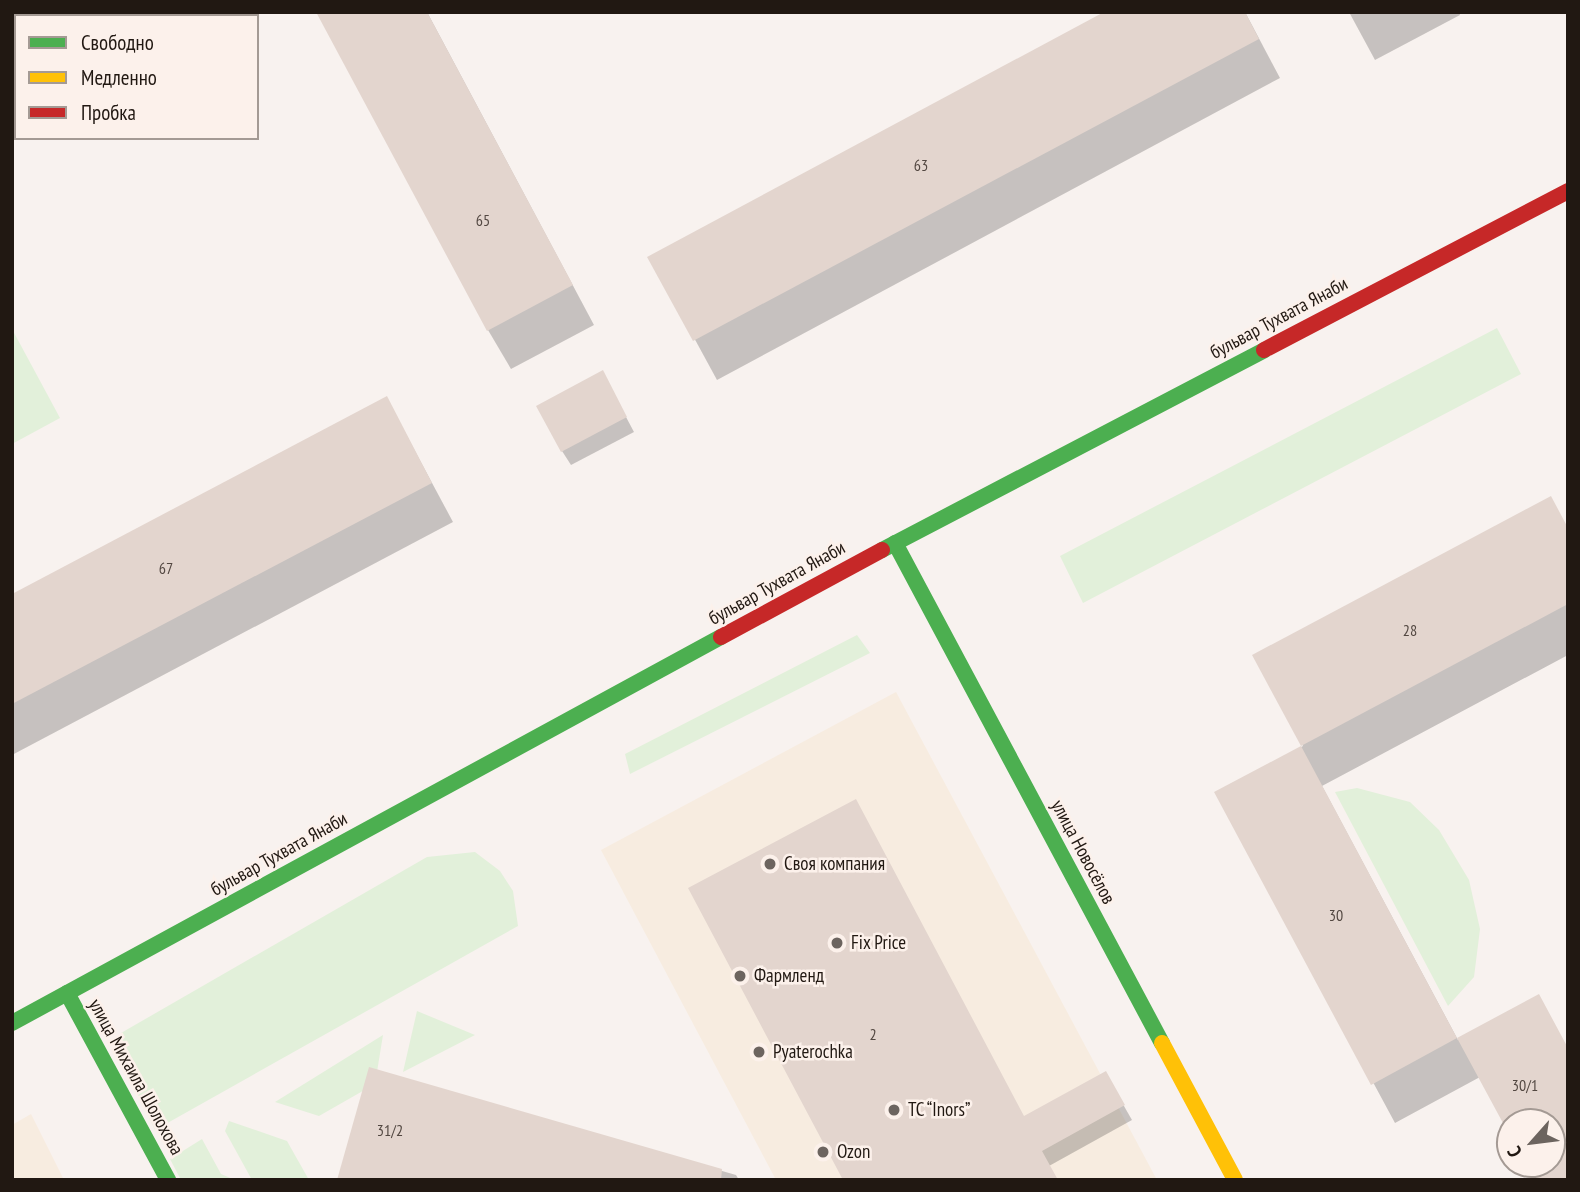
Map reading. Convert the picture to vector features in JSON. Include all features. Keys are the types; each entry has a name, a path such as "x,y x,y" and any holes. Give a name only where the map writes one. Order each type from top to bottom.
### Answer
{"main road":[{"name":"бульвар Тухвата Янаби","path":"12,1023 895,543 1568,191"},
{"name":"улица Новосёлов","path":"895,543 1235,1180"},
{"name":"улица Михаила Шолохова","path":"66,993 168,1180"}],"shaded area":[{"path":"896,692 1157,1180 776,1180 601,850"},
{"path":"31,1114 64,1180 12,1180 12,1125"}],"green space":[{"path":"1497,328 1521,374 1083,603 1060,556"},
{"path":"12,329 60,418 12,444"},
{"path":"857,635 870,653 630,774 625,754"},
{"path":"1357,788 1410,802 1439,830 1469,880 1480,929 1474,977 1448,1006 1335,792"},
{"path":"475,852 500,871 513,891 518,926 155,1130 118,1053 121,1033 427,857"},
{"path":"417,1011 475,1035 403,1072"},
{"path":"383,1035 375,1084 319,1116 275,1102"},
{"path":"229,1121 287,1141 309,1180 252,1180 225,1131"},
{"path":"202,1139 221,1174 235,1180 181,1180 170,1159"}],"building":[{"path":"316,12 427,12 573,285 487,331"},
{"path":"1104,12 1245,12 1259,39 693,341 647,257"},
{"path":"603,370 627,417 561,452 536,406"},
{"path":"387,396 432,483 12,704 12,594"},
{"path":"1551,496 1568,528 1568,604 1301,746 1252,655"},
{"path":"1301,746 1457,1038 1371,1085 1214,792"},
{"path":"856,799 1024,1116 1106,1071 1125,1105 1042,1151 1058,1180 843,1180 688,888"},
{"path":"1539,994 1568,1048 1568,1180 1532,1178 1566,1178 1566,1108 1496,1108 1496,1110 1457,1038"},
{"path":"369,1067 722,1169 721,1180 337,1180"}],"traffic: fast":[{"path":"882,550 1264,350"},
{"path":"895,543 1162,1043"},
{"path":"12,1023 721,637"},
{"path":"67,993 168,1180"}],"traffic: slow":[{"path":"1162,1043 1235,1180"}],"traffic: jam":[{"path":"1264,350 1568,191"},
{"path":"721,637 882,550"}],"place":[{"name":"Своя компания","path":"770,864"},
{"name":"Fix Price","path":"837,943"},
{"name":"Фармленд","path":"740,976"},
{"name":"Pyaterochka","path":"759,1052"},
{"name":"TC “Inors”","path":"894,1110"},
{"name":"Ozon","path":"823,1152"}]}
